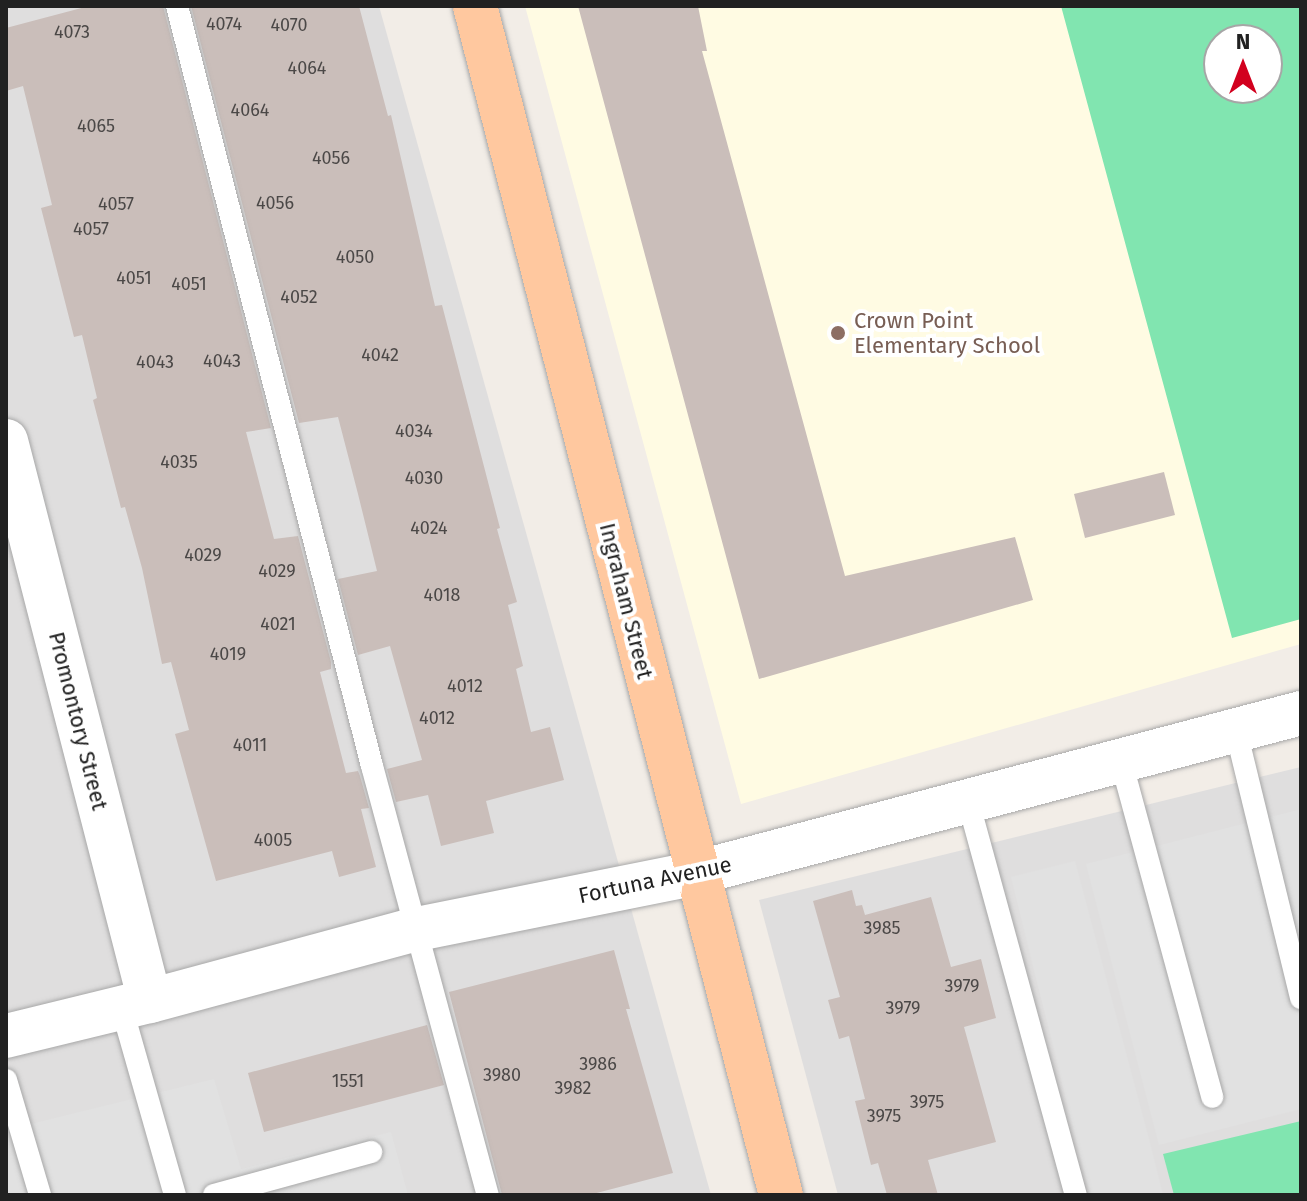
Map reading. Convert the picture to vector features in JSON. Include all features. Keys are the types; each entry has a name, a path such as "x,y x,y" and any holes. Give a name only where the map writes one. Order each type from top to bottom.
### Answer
{"main road":[{"name":"Ingraham Street","path":"475,6 781,1195"}],"street":[{"name":"Promontory Street","path":"6,441 136,1005"},
{"name":"Fortuna Avenue","path":"6,1036 136,1005 417,929 696,873 1301,713"}],"lane":[{"path":"177,6 488,1195"},
{"path":"1236,731 1301,998"},
{"path":"1121,761 1212,1097"},
{"path":"968,801 1076,1195"},
{"path":"136,1005 175,1195"},
{"path":"6,1080 40,1195"},
{"path":"214,1195 371,1152"}],"shaded area":[{"path":"6,6 379,6 711,1195 6,1195"},
{"path":"525,6 1301,6 1301,644 741,804"},
{"path":"1301,767 1301,1195 838,1195 759,900"},
{"path":"1301,809 1301,1109 1159,1145 1086,864"},
{"path":"1075,861 1163,1195 1090,1195 1011,877"},
{"path":"214,1079 241,1169 391,1132 408,1195 6,1195 6,1130"}],"green space":[{"path":"1061,6 1301,6 1301,619 1232,638"},
{"path":"1301,1121 1301,1195 1174,1195 1163,1154"}],"building":[{"path":"89,6 163,6 271,428 246,432 274,539 298,536 331,662 331,669 320,672 346,773 358,771 360,776 369,808 361,809 376,867 339,877 332,851 216,881 175,734 189,730 171,662 162,664 142,568 125,507 121,508 93,400 97,398 82,335 74,337 41,208 52,205 23,86 6,91 6,28"},
{"path":"191,6 359,6 388,116 391,115 435,306 442,305 500,528 497,529 517,602 508,605 523,666 516,669 531,732 550,727 564,780 486,801 494,833 441,846 428,795 396,802 387,769 422,760 390,646 358,655 338,579 377,571 358,494 338,417 299,423"},
{"path":"578,6 698,6 707,51 702,51 845,576 1015,537 1033,600 759,679"},
{"path":"1164,472 1175,515 1085,538 1074,494"},
{"path":"852,890 856,906 862,905 865,915 931,897 951,967 981,959 996,1018 964,1027 996,1142 928,1160 938,1195 887,1195 878,1163 871,1165 855,1101 865,1099 849,1036 839,1039 828,1000 840,997 813,901"},
{"path":"614,950 630,1009 626,1009 673,1173 589,1195 502,1195 449,992"},
{"path":"427,1025 444,1085 264,1132 248,1073"}],"place":[{"name":"Crown Point Elementary School","path":"838,333"}]}
